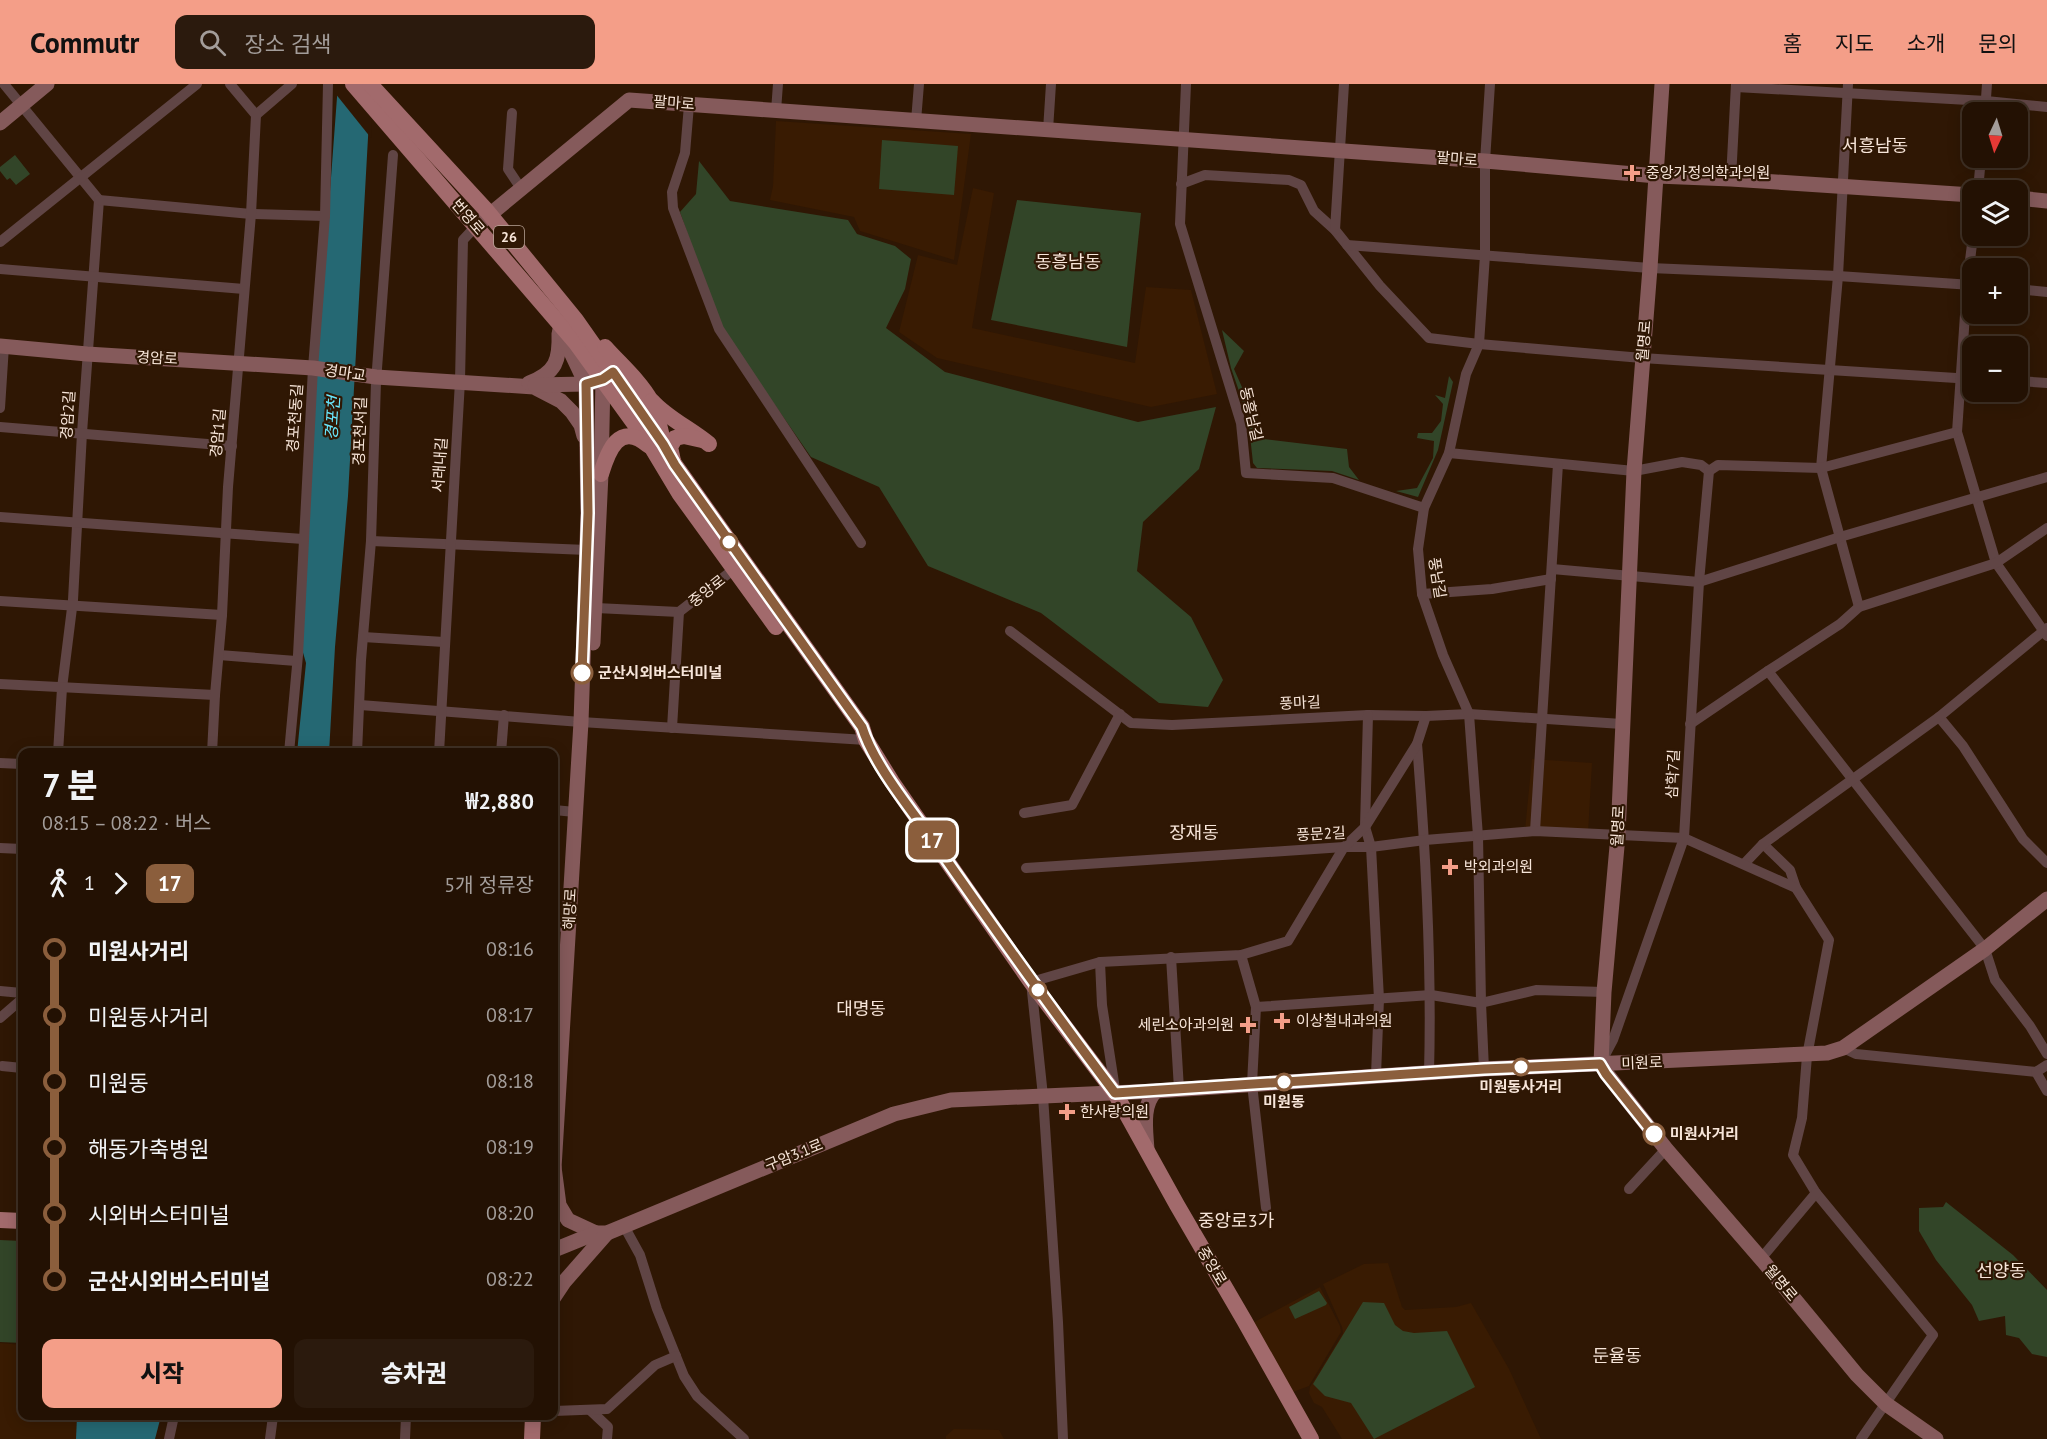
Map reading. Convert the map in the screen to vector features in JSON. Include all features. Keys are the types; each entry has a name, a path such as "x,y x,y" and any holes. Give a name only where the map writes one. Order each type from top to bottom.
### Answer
{"main road":[{"name":"번영로","path":"353,84 394,129 557,323 608,376"},
{"name":"번영로","path":"370,84 490,214 576,320 608,376"},
{"path":"576,320 622,364 658,408 709,444 690,437 675,438 670,447 675,465"},
{"name":"중앙로","path":"608,376 657,446 675,465 738,565"},
{"path":"602,474 609,449 621,439 634,437 657,446 656,412 650,400"},
{"name":"중앙로","path":"657,446 679,493 738,565 862,727 866,740 891,782 1031,982 1115,1093 1311,1439"},
{"path":"0,1220 18,1221"},
{"path":"532,1439 533,1420"}],"street":[{"path":"4,84 99,200 251,214 325,216"},
{"path":"0,123 47,84"},
{"path":"0,242 197,84"},
{"path":"230,84 256,115 292,84"},
{"name":"경포천동길","path":"289,748 313,368 325,216 328,84"},
{"path":"476,226 629,100 631,84"},
{"path":"776,111 778,84"},
{"path":"916,121 919,84"},
{"path":"1048,130 1051,84"},
{"path":"1183,140 1186,84"},
{"path":"1335,230 1344,84"},
{"name":"풍남길","path":"1484,1069 1478,836 1469,714 1443,655 1422,594 1418,549 1424,508 1449,453 1466,375 1479,344 1485,255 1485,161 1491,84"},
{"name":"월명로","path":"1662,84 1634,471 1618,835 1600,1064 1666,1149 1857,1375 1886,1404 1936,1439"},
{"path":"1986,102 1988,84"},
{"path":"1731,179 1736,85 1848,89 1962,104"},
{"path":"1848,89 1838,276 1821,468 1858,607"},
{"name":"팔마로","path":"629,100 1341,150 1657,176 1962,194"},
{"path":"689,105 686,153 672,192 673,208 719,329 861,543"},
{"path":"2028,107 2047,107"},
{"path":"512,113 508,169 522,190"},
{"name":"경암1길","path":"212,748 237,362 251,214 256,115"},
{"name":"동흥남길","path":"1183,140 1180,224 1241,423 1246,473 1333,478 1424,508"},
{"name":"경포천서길","path":"357,748 360,660 371,541 376,377 393,155"},
{"path":"1181,184 1205,175 1289,180 1301,184 1314,211 1335,230 1380,286 1430,338 1642,358 1962,378"},
{"path":"2028,199 2047,201"},
{"name":"경암2길","path":"58,748 62,688 72,606 81,433 99,200"},
{"name":"서래내길","path":"439,748 460,381 463,240 476,226"},
{"path":"1347,245 1650,268 1838,276 1962,284"},
{"path":"0,270 244,290"},
{"path":"2028,290 2047,292"},
{"path":"557,323 586,384"},
{"path":"523,386 539,380 553,369 560,349 557,323"},
{"path":"0,408 2,346"},
{"name":"경암로","path":"2,346 87,354 313,368"},
{"name":"경마교","path":"313,368 376,377"},
{"path":"523,386 586,384 608,376"},
{"name":"해망로","path":"581,722 588,709 596,608 608,376"},
{"path":"376,377 534,387 549,393 572,412 581,425 587,448"},
{"path":"2028,382 2047,383"},
{"name":"해망로","path":"558,1028 561,926 575,812 581,722 587,550 586,384"},
{"path":"1744,864 1763,844 1939,717 2046,632 1996,563 1957,432 1963,402"},
{"path":"0,427 232,446"},
{"path":"1449,453 1634,471 1682,462 1701,465 1709,471 1718,465 1821,468 1957,432"},
{"path":"1535,831 1558,464"},
{"name":"삼학7길","path":"1600,1064 1613,1040 1684,838 1699,582 1709,471"},
{"path":"1422,594 1492,589 1551,574 1699,582 1840,537 2047,477"},
{"path":"0,517 303,538"},
{"path":"1690,724 1840,624 1858,607 1996,563 2047,528"},
{"path":"371,541 587,550"},
{"name":"중앙로","path":"679,612 738,565"},
{"path":"0,601 222,615"},
{"path":"596,608 679,612 672,728"},
{"name":"풍마길","path":"1010,631 1131,723 1172,725 1368,715 1469,714 1622,724"},
{"path":"363,637 444,642"},
{"path":"219,655 296,661"},
{"path":"1768,671 1985,949 1995,980 2030,1026 2047,1054"},
{"path":"0,684 215,695"},
{"path":"360,705 866,740"},
{"path":"1024,813 1072,806 1120,714"},
{"path":"501,748 504,715"},
{"path":"1368,715 1365,827 1371,847 1379,999 1376,1076"},
{"path":"1031,982 1100,962 1241,955 1288,941 1344,847 1365,827 1417,744 1426,716"},
{"path":"1939,717 1963,746 2023,838 2047,863"},
{"path":"1417,744 1425,840 1431,995 1429,1073"},
{"path":"0,763 18,764"},
{"path":"558,810 575,812"},
{"name":"풍문2길","path":"1026,868 1371,847 1535,831 1684,838"},
{"path":"1684,838 1796,888"},
{"path":"1763,844 1790,870 1796,888 1829,940 1807,1056 1802,1118 1793,1155 1816,1193 1933,1335 1861,1439"},
{"path":"0,848 18,849"},
{"name":"미원로","path":"1115,1093 1484,1069 1807,1056 1827,1053 1844,1048 1985,949 2047,899"},
{"path":"1241,955 1256,1007 1252,1084 1266,1208"},
{"path":"1170,957 1179,1089"},
{"name":"중앙로","path":"1100,962 1102,1005 1115,1093"},
{"name":"중앙로","path":"1031,982 1043,1096"},
{"path":"1256,1007 1431,995 1481,1003 1536,990 1604,992"},
{"path":"0,991 18,993"},
{"path":"0,1018 18,1002"},
{"path":"1844,1048 1856,1054 2036,1072 2047,1065"},
{"path":"2,1066 18,1068"},
{"path":"2036,1072 2047,1091"},
{"path":"1146,1150 1145,1116 1149,1097 1156,1091"},
{"name":"구암3.1로","path":"558,1249 624,1226 894,1114 951,1100 1115,1093"},
{"path":"1043,1096 1058,1322 1063,1439"},
{"path":"1629,1189 1666,1149"},
{"path":"1763,1261 1764,1255 1816,1193"},
{"name":"해망로","path":"558,1198 559,1205 568,1220 601,1233"},
{"path":"624,1226 640,1255 657,1309 684,1376 697,1396 744,1439"},
{"path":"558,1292 601,1233"},
{"path":"558,1411 607,1409 655,1365 676,1356"},
{"path":"590,1410 608,1427 607,1439"},
{"path":"169,1439 173,1420"},
{"path":"270,1439 272,1420"},
{"path":"405,1439 406,1420"},
{"path":"1062,1427 1070,1439"}],"shaded area":[{"path":"776,121 971,134 954,260 860,231 854,217 770,200 773,186"},
{"path":"973,188 994,193 972,328 1135,363 1146,287 1191,290 1217,394 1151,407 937,358 899,332 918,255 957,265"},
{"path":"1532,759 1592,763 1588,833 1525,830"},
{"path":"1388,1263 1402,1307 1405,1310 1456,1307 1471,1303 1509,1369 1541,1439 1342,1439 1322,1407 1314,1403 1309,1393 1310,1387 1343,1333 1323,1284 1364,1264"},
{"path":"1320,1287 1341,1332 1309,1386 1285,1395 1245,1327"},
{"path":"0,1343 18,1345 18,1420 77,1420 76,1439 0,1439"},
{"path":"954,1429 999,1430 1004,1439 946,1439 946,1436"}],"green space":[{"path":"882,140 958,146 954,195 879,189"},
{"path":"15,155 30,174 16,185 10,178 7,180 0,171 0,167"},
{"path":"699,161 730,201 848,220 857,234 895,246 911,259 905,289 886,328 945,372 1138,422 1216,407 1199,469 1143,522 1137,571 1191,617 1223,680 1208,707 1159,703 1041,613 928,566 879,487 811,457 719,324 680,212 696,194"},
{"path":"1017,200 1141,213 1127,347 991,320"},
{"path":"1222,330 1244,351 1234,369 1252,410 1257,414 1256,438 1347,449 1349,467 1359,480 1332,471 1257,468 1253,463 1248,417 1231,368"},
{"path":"1449,376 1453,382 1438,450 1418,497 1396,491 1417,488 1433,458 1434,441 1417,438 1418,433 1432,433 1441,421 1443,404 1435,395 1445,398"},
{"path":"1946,1202 2013,1255 2047,1290 2047,1357 2032,1354 2019,1338 2006,1335 2005,1316 1979,1321 1972,1305 1936,1260 1919,1231 1919,1208 1943,1207"},
{"path":"0,1240 18,1241 18,1343 0,1342"},
{"path":"1319,1291 1326,1305 1295,1319 1289,1307"},
{"path":"1363,1302 1384,1303 1395,1325 1403,1331 1414,1333 1447,1331 1475,1387 1374,1439 1351,1403 1325,1396 1313,1384"}],"water":[{"name":"경포천","path":"338,84 371,84 348,496 329,748 298,748 306,663 302,649 317,365"},
{"path":"77,1420 160,1420 155,1439 76,1439"}],"pier":[{"path":"335,84 374,84 371,138 335,93"}],"bus line":[{"name":"17","path":"582,673 588,513 586,384 603,379 613,372 675,465 862,727 866,740 891,782 1031,982 1115,1093 1484,1069 1600,1064 1654,1134"}],"place":[{"name":"중앙가정의학과의원","path":"1632,173"},
{"name":"군산시외버스터미널","path":"582,673"},
{"name":"박외과의원","path":"1450,867"},
{"name":"이상철내과의원","path":"1282,1021"},
{"name":"세린소아과의원","path":"1248,1025"},
{"name":"미원동사거리","path":"1521,1067"},
{"name":"미원동","path":"1284,1082"},
{"name":"한사랑의원","path":"1067,1112"},
{"name":"미원사거리","path":"1654,1134"}],"district":[{"name":"서흥남동","path":"1875,146"},
{"name":"동흥남동","path":"1068,262"},
{"name":"장재동","path":"1194,833"},
{"name":"대명동","path":"861,1009"},
{"name":"중앙로3가","path":"1236,1221"},
{"name":"선양동","path":"2001,1271"},
{"name":"둔율동","path":"1617,1356"}]}
